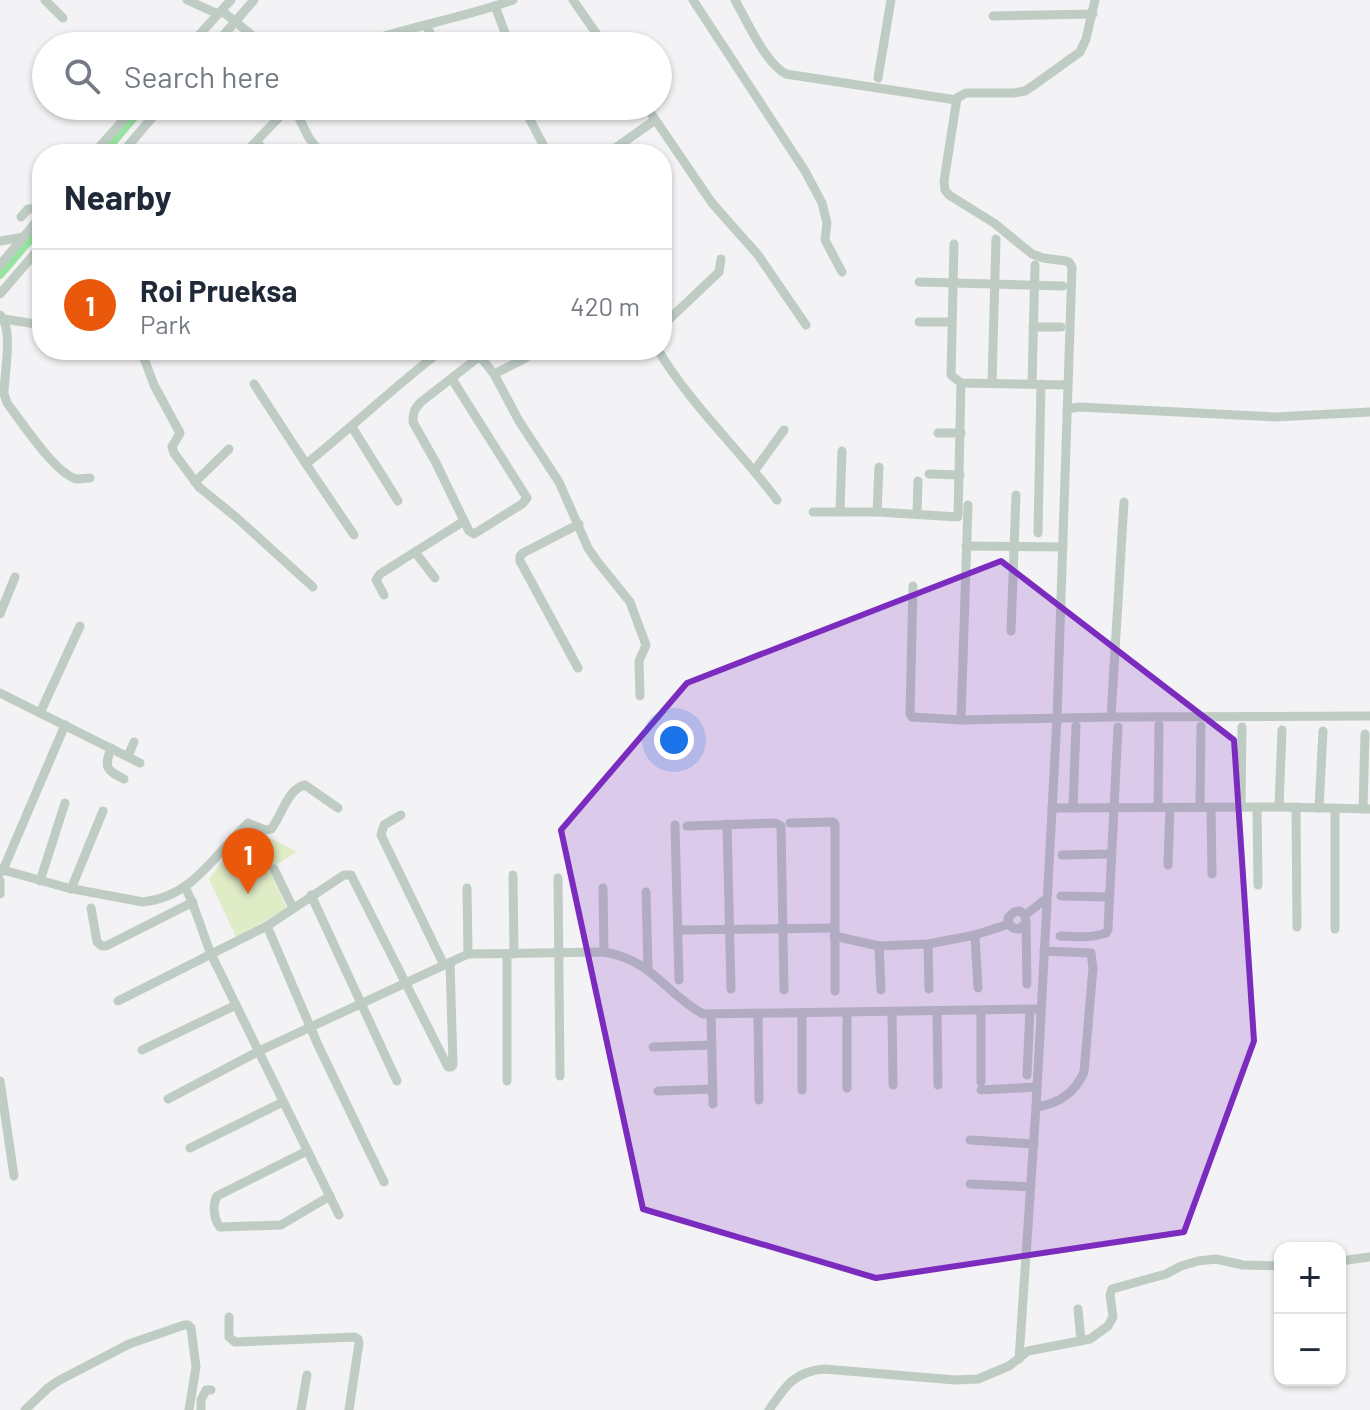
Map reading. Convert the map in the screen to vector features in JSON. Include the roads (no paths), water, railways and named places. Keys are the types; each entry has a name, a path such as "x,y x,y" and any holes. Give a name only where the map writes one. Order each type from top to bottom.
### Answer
{"street":[{"path":"45,0 63,18"},
{"path":"187,0 221,12 248,32"},
{"path":"202,32 231,0"},
{"path":"225,32 254,0"},
{"path":"398,32 513,0"},
{"path":"573,0 595,32"},
{"path":"693,0 805,171 822,203 827,223 825,240 842,272"},
{"path":"735,0 764,51 786,74 956,100 966,93 1025,91 1080,52 1095,0"},
{"path":"878,78 891,0"},
{"path":"495,6 505,32"},
{"path":"993,16 1093,14"},
{"path":"426,26 430,32"},
{"path":"956,100 944,171 945,190 994,223 1032,254 1066,261 1072,267 1057,718 1019,1359"},
{"path":"102,144 123,120"},
{"path":"130,144 150,120"},
{"path":"254,144 278,120"},
{"path":"299,120 314,144"},
{"path":"530,120 543,144"},
{"path":"621,144 655,120 671,144"},
{"path":"672,145 712,203 758,255 806,325"},
{"path":"21,217 32,209"},
{"path":"992,383 996,239"},
{"path":"0,241 32,240"},
{"path":"0,265 32,241"},
{"path":"954,244 951,375 961,383 1067,385"},
{"path":"0,294 30,259 32,250"},
{"path":"672,317 719,272 721,259"},
{"path":"1035,265 1033,327 1038,533"},
{"path":"919,282 1063,286"},
{"path":"2,317 32,323"},
{"path":"2,317 8,332 4,394 7,403 54,464 77,479 90,478"},
{"path":"919,322 951,322"},
{"path":"1033,327 1061,327"},
{"path":"145,360 154,385 180,433 172,447 174,453 195,482 313,587"},
{"path":"306,464 429,360"},
{"path":"452,379 527,498 474,534 470,533 413,422 416,407 452,379 470,360"},
{"path":"483,360 559,482 588,548 630,602 646,645 639,661 640,696"},
{"path":"494,374 522,360"},
{"path":"664,360 697,405 755,470 777,500"},
{"path":"813,512 958,517 961,383"},
{"path":"254,384 354,535"},
{"path":"1067,409 1079,407 1275,417 1370,412"},
{"path":"352,427 398,501"},
{"path":"755,470 784,430"},
{"path":"938,433 961,433"},
{"path":"195,482 229,449"},
{"path":"840,512 842,451"},
{"path":"877,512 879,467"},
{"path":"929,474 960,475"},
{"path":"917,514 918,481"},
{"path":"1011,631 1016,495"},
{"path":"1111,717 1124,502"},
{"path":"961,720 968,505"},
{"path":"384,595 376,577 464,521"},
{"path":"578,668 520,556 579,524"},
{"path":"966,546 1063,547"},
{"path":"415,552 435,578"},
{"path":"0,614 15,577"},
{"path":"913,586 910,714 915,717 961,720 1370,716"},
{"path":"40,713 80,626"},
{"path":"0,693 140,763"},
{"path":"65,725 2,872 71,889 151,902 195,880 248,823 265,830 274,827 293,790 299,786 305,785 338,808"},
{"path":"1158,807 1159,725"},
{"path":"1073,808 1076,726"},
{"path":"1201,726 1212,874"},
{"path":"1060,936 1087,937 1106,933 1118,727"},
{"path":"1241,807 1242,727"},
{"path":"1279,807 1282,730"},
{"path":"1319,808 1323,731"},
{"path":"1052,808 1366,809 1365,734"},
{"path":"128,756 134,742"},
{"path":"111,748 107,766 110,772 124,779"},
{"path":"40,881 65,803"},
{"path":"1168,865 1170,807"},
{"path":"1257,807 1258,885"},
{"path":"1296,807 1297,927"},
{"path":"1335,808 1335,929"},
{"path":"71,889 103,811"},
{"path":"118,1001 267,926 311,895 344,875 351,875 448,1067 451,1067 447,963 381,835 384,825 401,815"},
{"path":"687,826 775,823 781,826 784,990"},
{"path":"790,823 835,824 835,991"},
{"path":"727,824 731,989"},
{"path":"675,825 679,980"},
{"path":"1062,855 1111,854"},
{"path":"274,869 293,908"},
{"path":"507,1081 513,875"},
{"path":"558,878 560,1076"},
{"path":"0,881 0,894"},
{"path":"467,888 468,954"},
{"path":"603,888 604,952"},
{"path":"182,889 339,1215"},
{"path":"646,892 648,969"},
{"path":"311,895 397,1081"},
{"path":"1061,896 1109,897"},
{"path":"1027,984 1025,919 1020,911 1008,918 1009,924 1016,929 1022,928 1025,919 1046,899"},
{"path":"91,908 97,942 106,946 191,907"},
{"path":"678,930 834,932 879,946 928,944 975,935 1009,924"},
{"path":"267,926 318,1045 384,1182"},
{"path":"975,935 978,988"},
{"path":"928,944 929,989"},
{"path":"879,946 881,990"},
{"path":"1036,1107 1057,1103 1069,1094 1084,1072 1093,968 1091,953 1044,951"},
{"path":"168,1099 259,1051 468,954 604,952 627,957 648,969 701,1014 1041,1009"},
{"path":"142,1050 236,1005"},
{"path":"1027,1075 1030,1009"},
{"path":"981,1010 981,1086 1037,1087"},
{"path":"937,1011 938,1085"},
{"path":"847,1012 847,1088"},
{"path":"892,1012 893,1085"},
{"path":"802,1013 802,1090"},
{"path":"711,1014 713,1104"},
{"path":"758,1014 759,1100"},
{"path":"653,1047 712,1045"},
{"path":"0,1081 5,1152 14,1176"},
{"path":"658,1091 712,1089"},
{"path":"190,1148 283,1102"},
{"path":"970,1140 1034,1144"},
{"path":"307,1151 217,1196 214,1201 216,1223 220,1227 281,1225 330,1196"},
{"path":"970,1184 1031,1187"},
{"path":"1346,1260 1370,1257"},
{"path":"769,1410 785,1386 796,1376 810,1370 978,1379 994,1374 1028,1351 1090,1339 1108,1326 1113,1317 1112,1289 1166,1274 1198,1261 1216,1259 1243,1265 1274,1266"},
{"path":"1078,1309 1081,1341"},
{"path":"229,1317 229,1337 235,1342 358,1339 349,1410"},
{"path":"25,1410 58,1381 129,1344 188,1325 193,1335 196,1367 189,1410"},
{"path":"301,1410 307,1375"},
{"path":"201,1410 202,1395 206,1390 211,1390"}],"waterway":[{"path":"112,144 132,120"},
{"path":"0,275 32,238"}],"place":[{"name":"Roi Prueksa","path":"248,894"}]}
